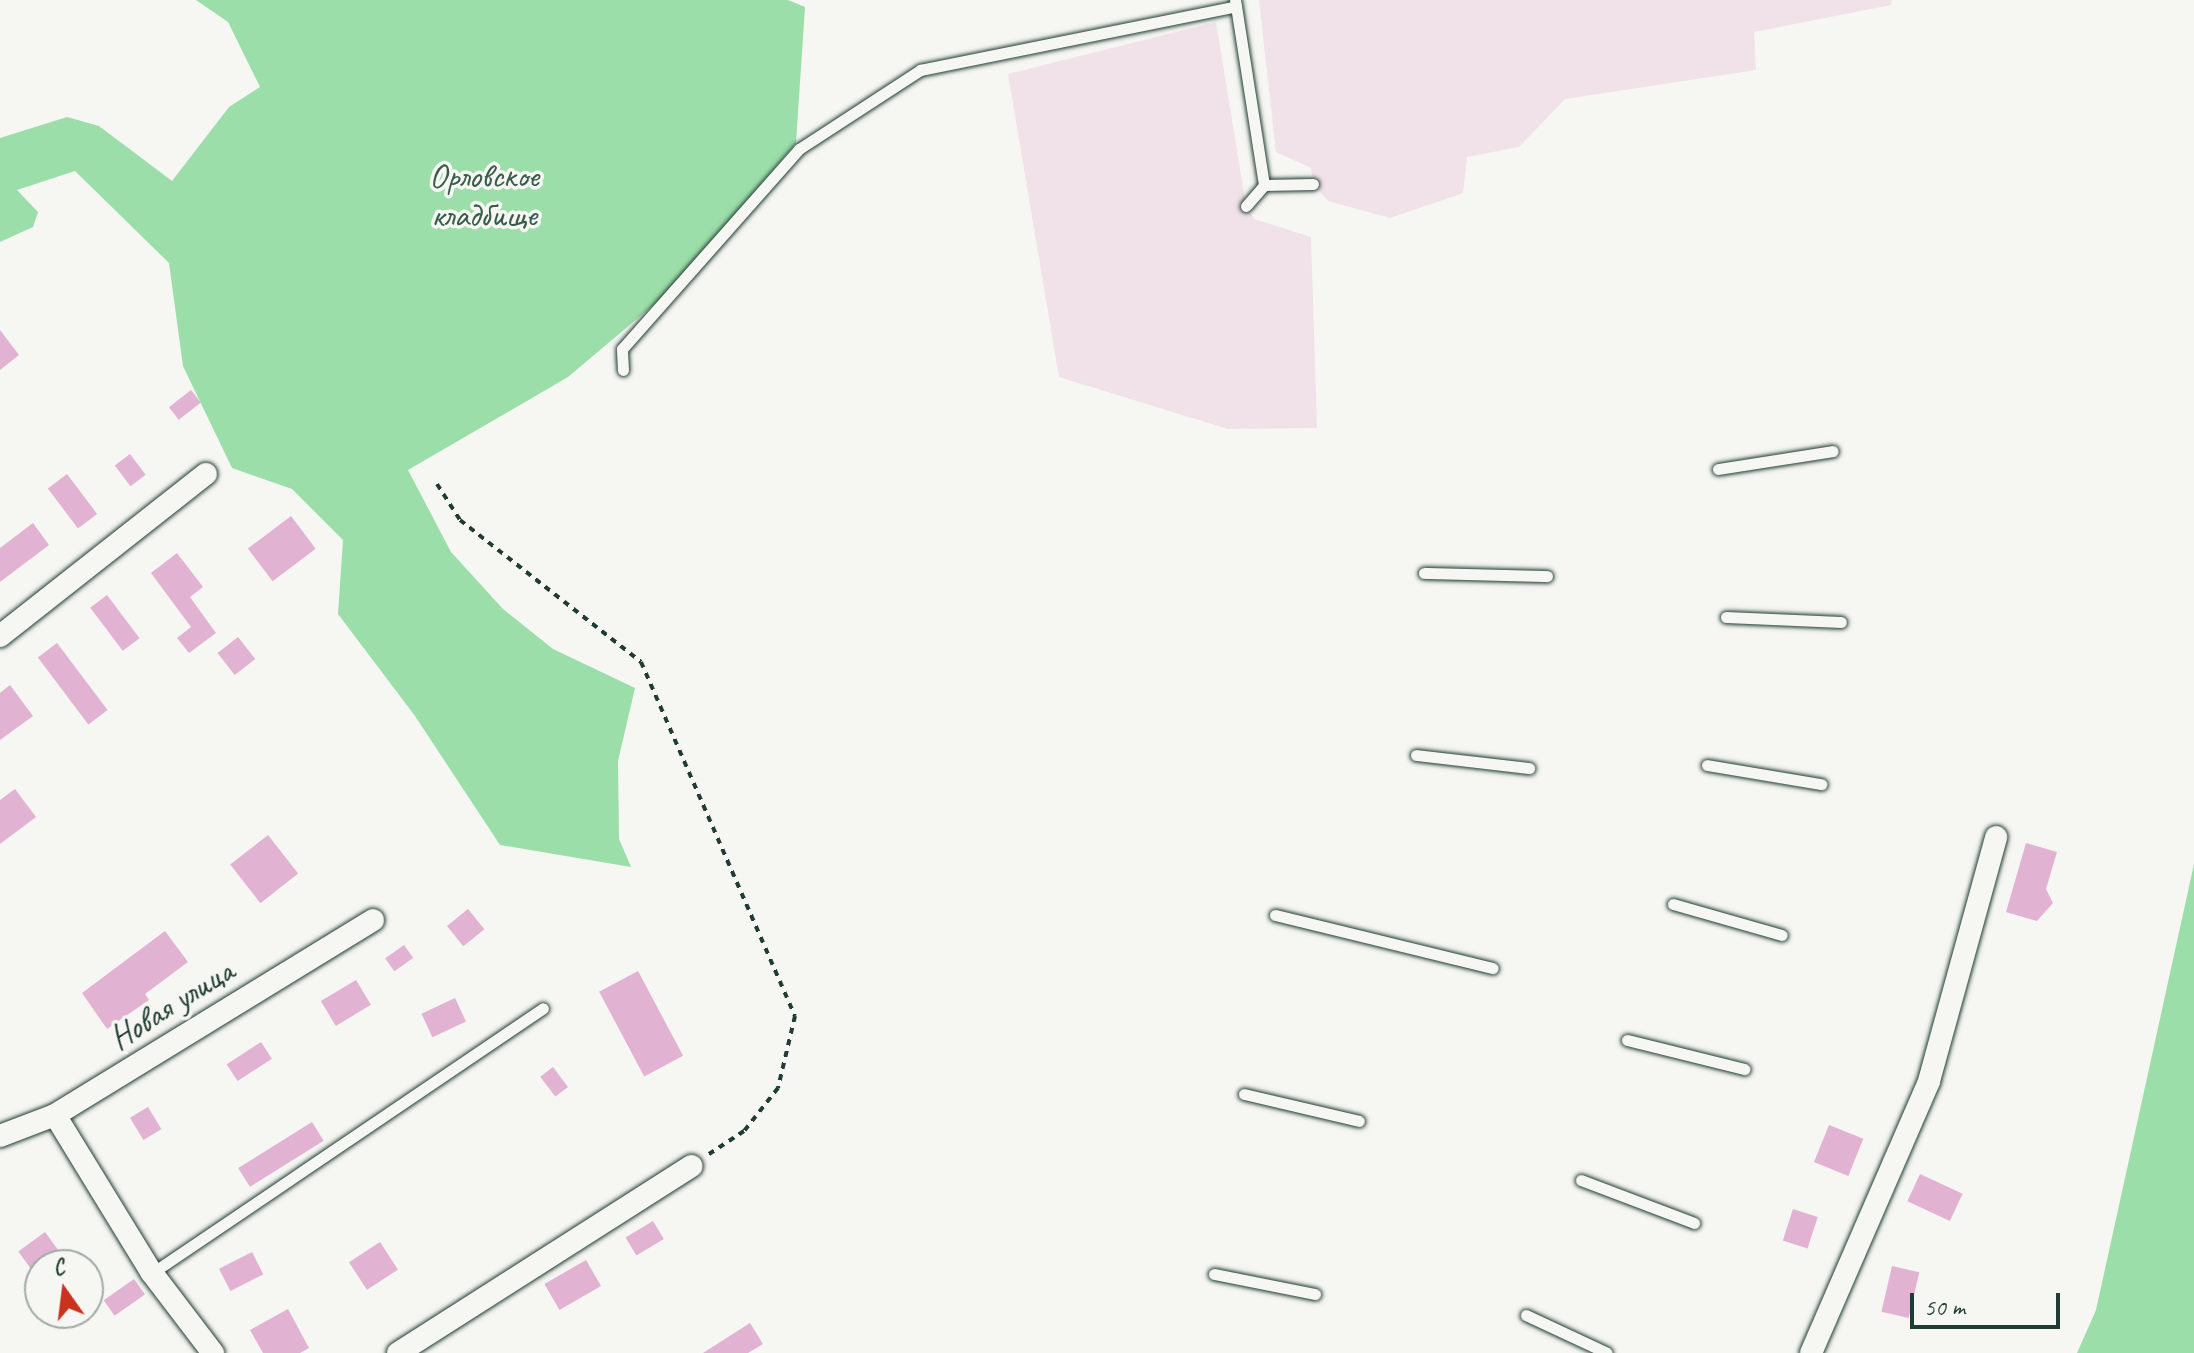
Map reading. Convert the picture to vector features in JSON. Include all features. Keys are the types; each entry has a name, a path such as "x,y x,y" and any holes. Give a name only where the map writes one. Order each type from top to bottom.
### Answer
{"street":[{"path":"0,636 206,474"},
{"path":"1811,1353 1929,1081 1996,837"},
{"name":"Новая улица","path":"0,1136 55,1115 373,920"},
{"path":"55,1115 152,1273 213,1353"},
{"path":"398,1353 691,1166"}],"lane":[{"path":"623,370 622,349 799,149 920,70 1235,3 1264,185"},
{"path":"1246,206 1264,185 1313,184"},
{"path":"1718,469 1833,451"},
{"path":"1424,573 1547,576"},
{"path":"1726,617 1841,622"},
{"path":"1416,755 1529,768"},
{"path":"1707,765 1821,784"},
{"path":"1673,904 1782,935"},
{"path":"1275,915 1493,968"},
{"path":"152,1273 543,1008"},
{"path":"1627,1040 1744,1069"},
{"path":"1244,1094 1359,1121"},
{"path":"1581,1180 1694,1223"},
{"path":"1214,1274 1315,1294"},
{"path":"1526,1315 1607,1353"}],"path":[{"path":"437,484 460,520 641,662 795,1016 778,1088 744,1131 691,1166"}],"shaded area":[{"path":"1259,0 1892,0 1891,5 1754,32 1756,70 1565,99 1519,147 1467,157 1463,193 1390,218 1328,201 1313,184 1311,168 1276,152"},
{"path":"1216,22 1246,206 1254,219 1311,237 1317,428 1228,429 1059,377 1008,74"}],"green space":[{"name":"Орловское кладбище","path":"196,0 788,0 805,7 796,143 670,291 568,377 408,470 451,552 503,609 553,649 635,688 618,761 619,839 631,867 500,845 415,716 338,614 343,540 292,489 232,468 183,366 169,263 75,171 17,190 38,212 33,227 0,242 0,138 67,117 99,126 172,181 229,107 260,87 228,22"},
{"path":"2194,864 2194,1353 2077,1353 2096,1310"}],"building":[{"path":"0,330 19,355 0,370"},
{"path":"191,390 201,403 179,420 169,407"},
{"path":"130,454 146,475 130,486 115,465"},
{"path":"67,474 97,514 78,528 48,488"},
{"path":"291,516 316,549 273,581 248,548"},
{"path":"33,523 49,545 0,582 0,548"},
{"path":"177,553 203,587 190,597 216,633 189,653 177,638 191,627 151,573"},
{"path":"107,595 139,638 123,651 90,608"},
{"path":"238,637 255,659 235,675 218,653"},
{"path":"57,643 108,710 88,725 38,657"},
{"path":"10,685 33,716 0,740 0,693"},
{"path":"15,789 36,817 0,844 0,800"},
{"path":"268,835 298,874 260,903 230,865"},
{"path":"2026,843 2057,852 2046,889 2053,903 2037,921 2006,912"},
{"path":"468,909 484,929 463,946 447,926"},
{"path":"165,931 188,962 145,994 149,1000 107,1029 82,993"},
{"path":"404,945 413,958 394,971 385,958"},
{"path":"638,971 683,1056 644,1076 599,992"},
{"path":"356,980 371,1005 336,1026 321,1001"},
{"path":"455,998 466,1022 432,1037 421,1014"},
{"path":"261,1042 272,1059 238,1081 227,1064"},
{"path":"553,1067 568,1087 555,1097 540,1077"},
{"path":"148,1107 161,1129 143,1140 130,1118"},
{"path":"312,1122 324,1141 250,1187 238,1168"},
{"path":"1829,1125 1863,1139 1848,1176 1814,1162"},
{"path":"1920,1174 1963,1194 1950,1221 1907,1201"},
{"path":"1793,1209 1818,1217 1808,1248 1783,1240"},
{"path":"653,1221 664,1239 636,1255 626,1237"},
{"path":"45,1232 57,1249 24,1249 24,1259 18,1251"},
{"path":"380,1242 398,1270 367,1290 349,1262"},
{"path":"252,1252 263,1274 230,1291 219,1269"},
{"path":"586,1260 601,1286 559,1310 544,1284"},
{"path":"1892,1266 1919,1272 1909,1318 1881,1312"},
{"path":"134,1279 145,1295 115,1316 104,1300"},
{"path":"288,1309 309,1348 300,1353 263,1353 250,1330"},
{"path":"750,1323 763,1344 748,1353 703,1353"}]}
